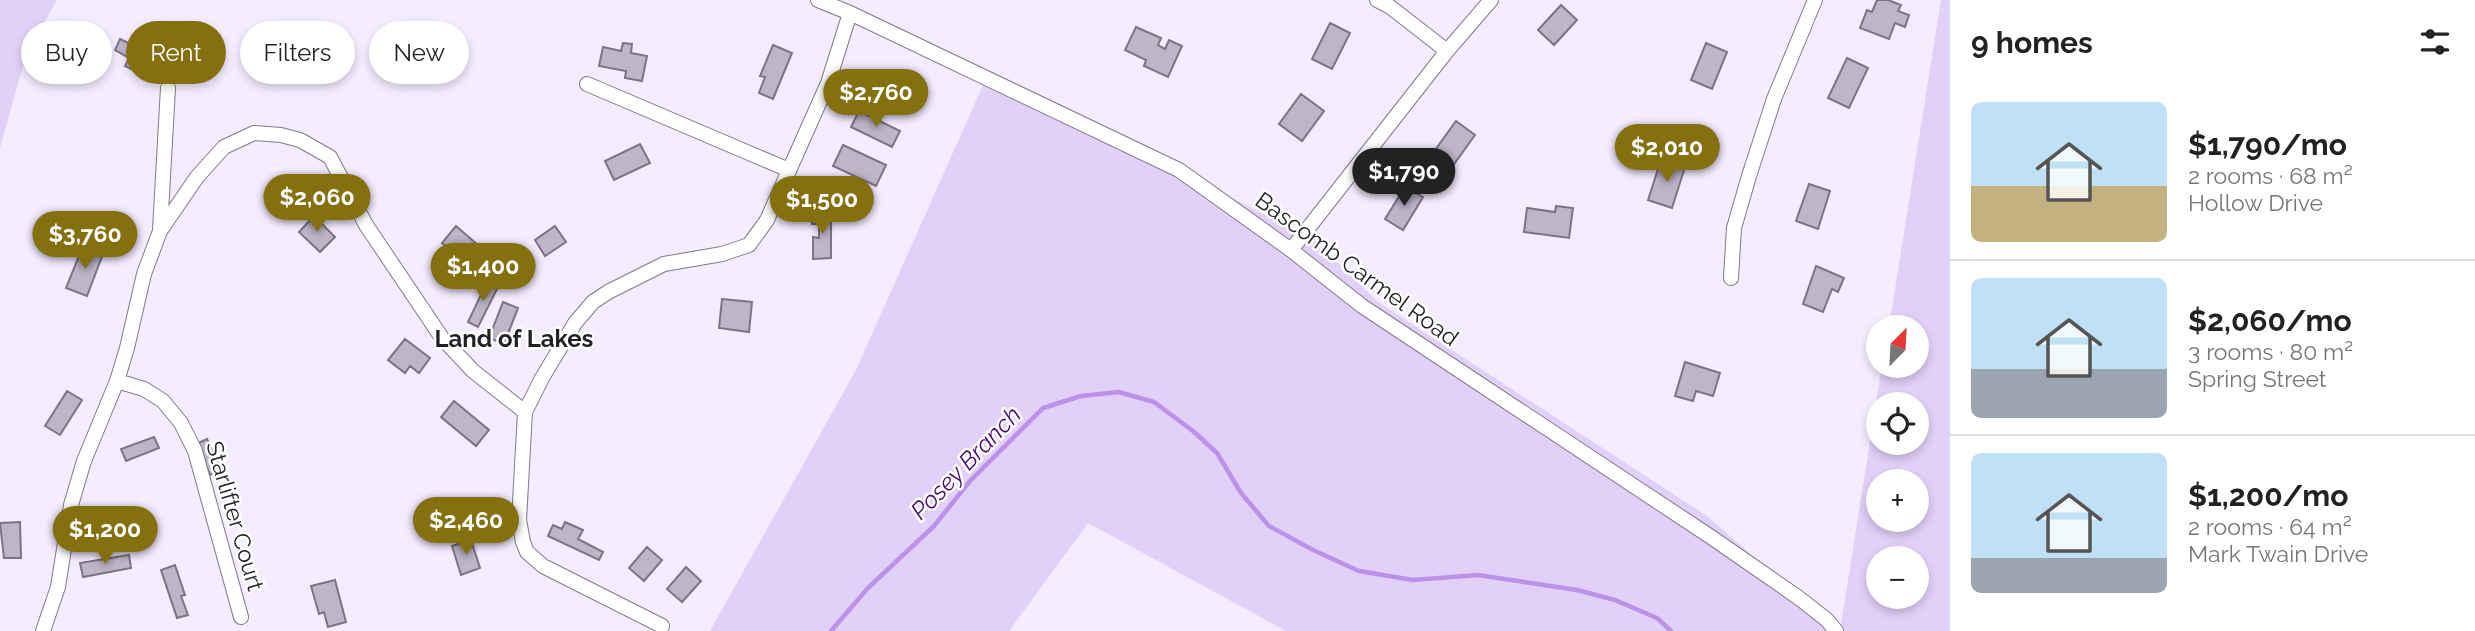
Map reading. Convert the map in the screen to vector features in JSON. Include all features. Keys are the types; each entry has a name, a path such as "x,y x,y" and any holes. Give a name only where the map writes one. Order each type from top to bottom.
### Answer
{"street":[{"name":"Bascomb Carmel Road","path":"818,0 1179,170 1291,250 1362,306 1799,598 1827,620 1836,631"},
{"path":"1377,0 1389,6 1447,51"},
{"path":"1291,250 1447,51 1491,0"},
{"path":"1731,278 1734,228 1749,176 1774,99 1815,0"},
{"path":"662,626 543,566 527,552 519,520 525,412 575,323 593,302 664,264 722,254 749,245 767,220 828,83 850,13"},
{"path":"587,84 789,170"},
{"path":"160,231 168,88"},
{"path":"43,631 58,587 71,505 80,472 117,381 144,274 160,231 197,177 225,147 254,133 300,140 330,157 366,225 442,338 473,371 525,412"},
{"name":"Starlifter Court","path":"117,381 144,389 163,401 181,423 195,451 241,617"}],"shaded area":[{"path":"0,0 57,0 45,21 21,21 21,73 0,148"},
{"path":"1941,0 1950,0 1950,631 1840,631 1868,455 1929,455 1929,392 1878,392 1880,378 1929,378 1929,315 1891,315"},
{"path":"988,74 1314,240 1378,302 1707,516 1839,631 1286,631 1088,523 1009,631 710,631 856,370"}],"building":[{"path":"1877,0 1888,0 1901,5 1898,11 1909,15 1905,27 1895,23 1889,39 1860,28 1867,10 1872,12"},
{"path":"1561,5 1577,20 1554,45 1538,30"},
{"path":"1330,23 1350,33 1332,69 1312,59"},
{"path":"1136,27 1161,38 1158,45 1165,49 1169,40 1182,46 1168,77 1144,66 1146,60 1125,50"},
{"path":"120,39 126,42 126,56 115,50"},
{"path":"623,43 632,44 631,53 647,56 642,81 625,78 626,71 599,66 603,47 621,51"},
{"path":"1706,43 1727,52 1712,89 1691,80"},
{"path":"773,45 792,53 773,99 759,93 765,77 760,76"},
{"path":"1847,58 1868,68 1849,108 1828,98"},
{"path":"1301,94 1324,111 1302,141 1279,124"},
{"path":"859,111 900,131 892,147 851,127"},
{"path":"1456,121 1475,135 1452,167 1433,153"},
{"path":"640,144 650,163 614,180 605,161"},
{"path":"843,145 886,165 876,186 833,166"},
{"path":"1661,160 1685,167 1672,208 1648,200"},
{"path":"1809,184 1830,191 1818,229 1796,221"},
{"path":"1405,187 1423,197 1403,230 1385,219"},
{"path":"1556,206 1573,208 1569,238 1524,232 1527,208 1555,212"},
{"path":"811,213 831,213 831,258 813,259 813,237 819,238 819,224 812,224"},
{"path":"314,216 335,237 320,252 299,232"},
{"path":"456,226 478,245 464,261 442,243"},
{"path":"555,226 566,242 545,256 535,240"},
{"path":"83,246 103,254 87,296 66,288"},
{"path":"1816,266 1844,278 1838,292 1832,289 1823,312 1803,304"},
{"path":"488,280 499,285 478,327 468,322"},
{"path":"722,299 752,302 749,332 719,328"},
{"path":"503,302 518,308 504,344 489,338"},
{"path":"405,339 430,358 419,373 410,366 405,373 388,360"},
{"path":"1685,362 1720,373 1713,396 1696,391 1693,401 1675,396"},
{"path":"67,391 82,400 60,435 45,426"},
{"path":"454,401 489,430 476,446 441,417"},
{"path":"154,437 159,448 126,461 121,449"},
{"path":"207,439 221,470 210,475 196,444"},
{"path":"20,522 21,558 4,558 0,523"},
{"path":"565,522 583,530 578,539 603,552 599,560 548,536 553,525 562,529"},
{"path":"471,540 480,568 461,575 452,546"},
{"path":"647,547 662,560 644,581 629,568"},
{"path":"129,555 131,568 83,577 80,563"},
{"path":"175,565 185,595 181,596 188,615 177,618 161,570"},
{"path":"686,567 701,581 682,602 667,589"},
{"path":"335,580 346,622 328,627 324,612 319,614 311,586"}],"waterway":[{"name":"Posey Branch","path":"831,631 868,588 934,526 970,481 1043,408 1081,396 1119,392 1154,402 1193,431 1217,453 1241,493 1269,526 1359,571 1413,580 1478,575 1577,590 1615,600 1657,618 1671,631"}],"district":[{"name":"Land of Lakes","path":"514,339"}]}
